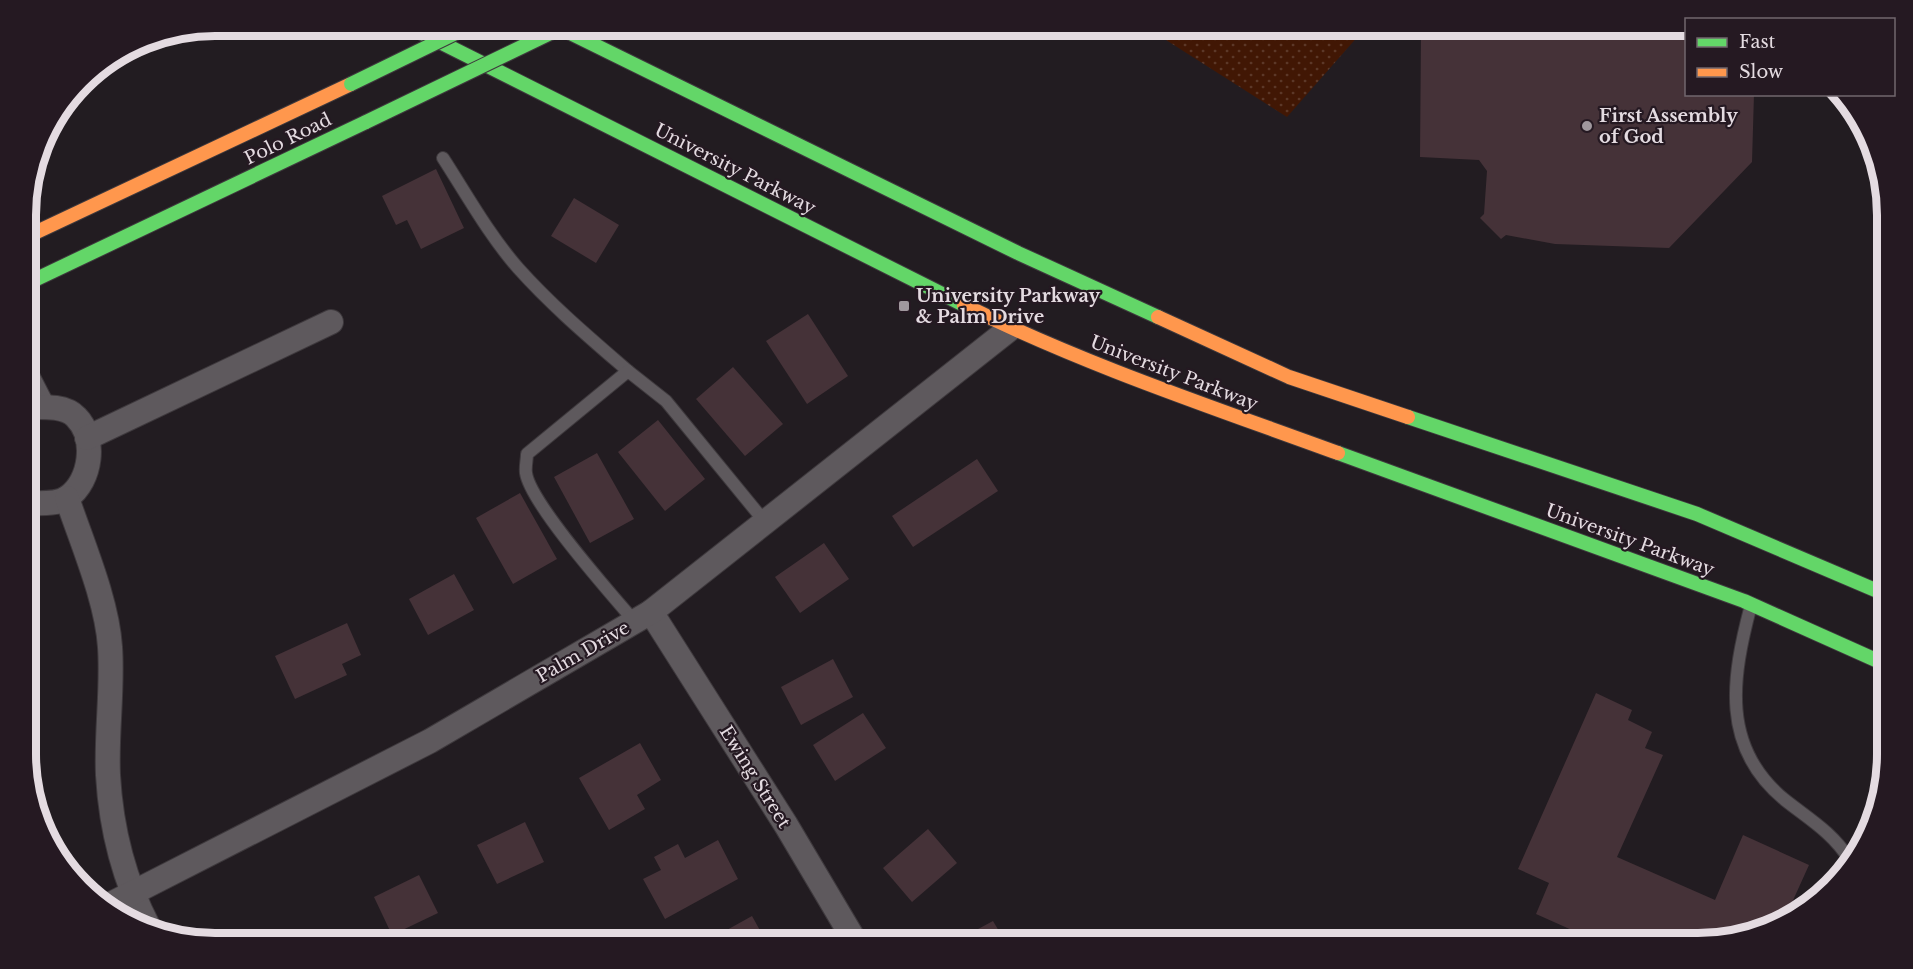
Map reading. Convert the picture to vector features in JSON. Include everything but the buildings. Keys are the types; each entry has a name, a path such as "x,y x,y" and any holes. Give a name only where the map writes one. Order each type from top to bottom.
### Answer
{"main road":[{"name":"University Parkway","path":"428,36 1011,328 1110,370 1751,604 1877,661"},
{"name":"Polo Road","path":"36,232 449,36"},
{"name":"Polo Road","path":"36,278 544,36"},
{"path":"576,36 1018,253 1289,377 1697,514 1877,591"}],"street":[{"path":"87,438 331,322"},
{"name":"Palm Drive","path":"115,902 430,741 643,617 1011,328"},
{"path":"36,407 59,409 76,417 87,438 88,460 86,478 67,498 48,503 36,503"},
{"path":"67,498 96,583 110,645 108,773 115,828 132,894 144,918"},
{"name":"Ewing Street","path":"643,617 780,814 850,933"}],"lane":[{"path":"443,158 485,224 516,266 564,316 666,401 765,522"},
{"path":"628,371 527,454 526,474 541,503 591,570 643,617"},
{"path":"1751,604 1734,679 1736,712 1746,750 1769,786 1831,835 1846,855"}],"shaded area":[{"path":"1160,36 1358,36 1287,117"}],"traffic: fast":[{"path":"428,36 964,305"},
{"path":"351,84 449,36"},
{"path":"366,122 544,36"},
{"path":"576,36 1018,253 1158,317"},
{"path":"36,279 366,122"},
{"path":"1408,417 1697,514 1877,591"},
{"path":"1338,453 1744,601 1877,661"}],"traffic: slow":[{"path":"36,232 351,84"},
{"path":"964,305 1102,366 1338,453"},
{"path":"1158,317 1289,377 1408,417"}],"place":[{"name":"First Assembly of God","path":"1587,126"},
{"name":"University Parkway & Palm Drive","path":"904,306"}]}
